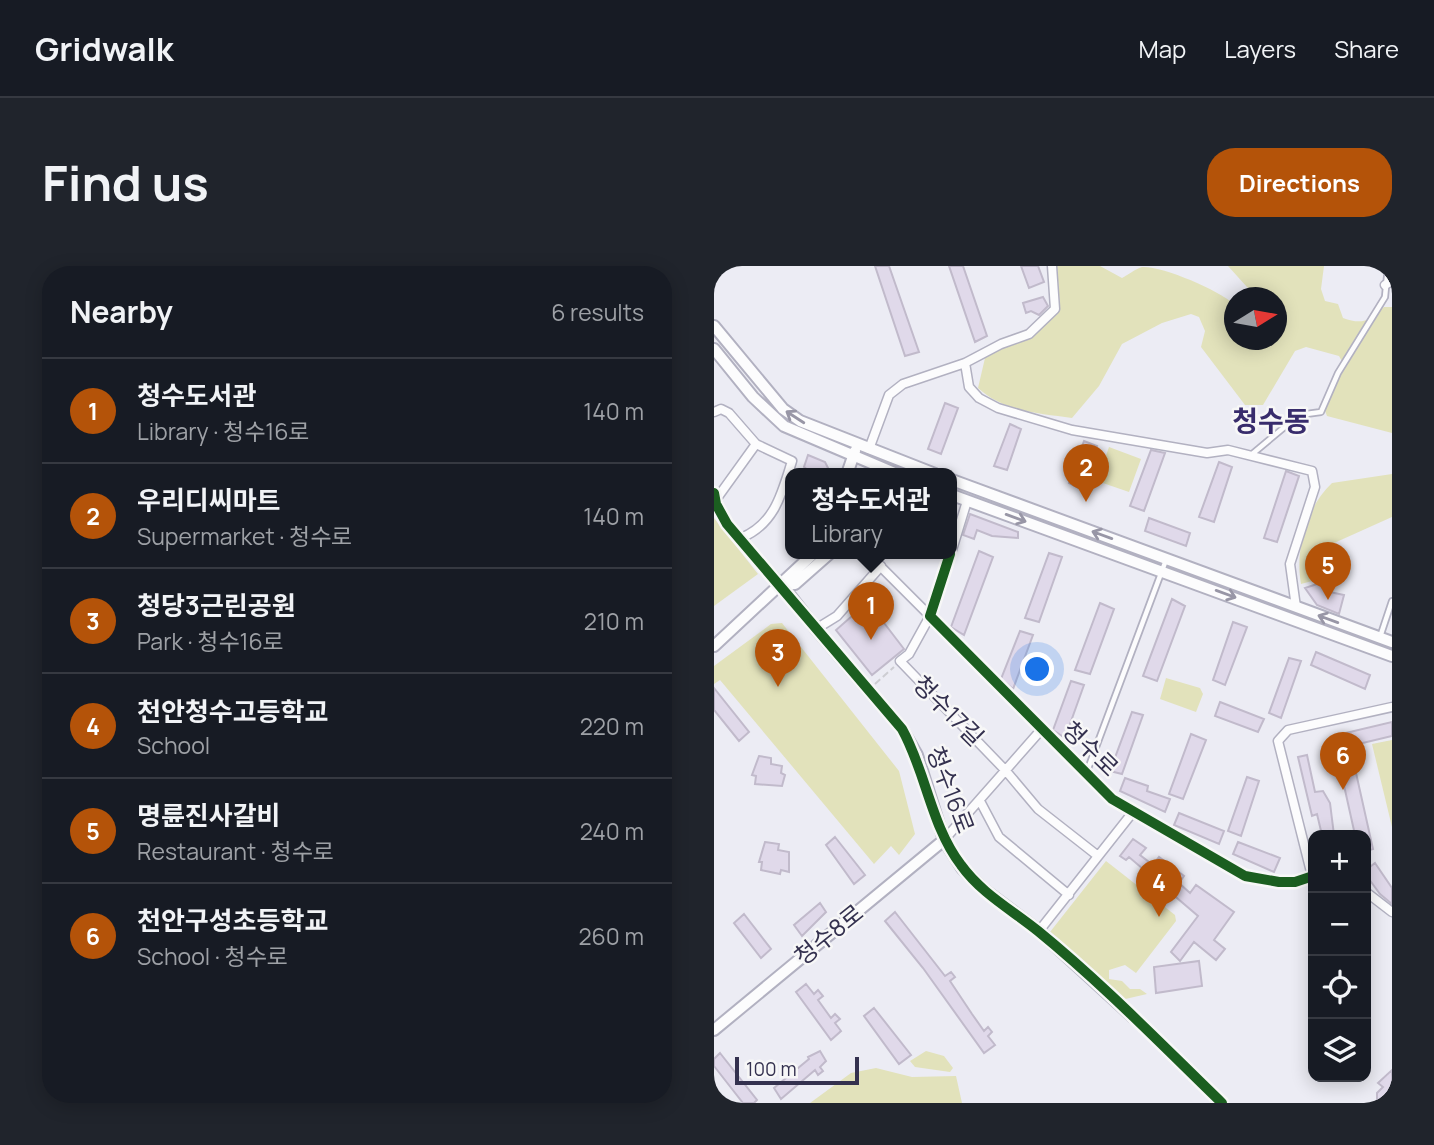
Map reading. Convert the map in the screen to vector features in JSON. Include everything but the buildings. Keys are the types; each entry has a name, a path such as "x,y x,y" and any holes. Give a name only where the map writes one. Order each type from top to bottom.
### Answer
{"street":[{"path":"863,468 889,395 903,384 965,363 1001,344 1028,334 1055,309 1052,266"},
{"path":"714,326 783,409 820,431 919,468"},
{"path":"714,349 753,397 784,426 882,468"},
{"path":"965,363 969,387 979,398 998,408 1072,429 1207,453 1228,450 1312,471 1316,478 1290,564 1296,607"},
{"path":"714,412 729,412 756,444 792,461 789,468"},
{"path":"857,445 866,442 874,434"},
{"path":"756,444 715,497 727,524 782,585"},
{"path":"849,468 857,445"},
{"path":"741,538 764,525 772,516 785,480"},
{"path":"957,482 1392,656"},
{"path":"957,497 1296,607 1392,642"},
{"path":"957,533 967,501"},
{"path":"714,646 808,559"},
{"path":"782,585 795,584 823,559"},
{"name":"청수로","path":"873,559 1112,799 1245,876 1279,882 1295,882 1308,877"},
{"path":"930,616 949,559"},
{"path":"816,629 838,616 881,566"},
{"name":"청수16로","path":"782,585 902,729 917,755 944,840 962,868 982,888 1039,932 1133,1017"},
{"name":"청수17길","path":"930,616 909,654 900,661 1006,771 1038,809 1098,856"},
{"name":"청수로","path":"1308,860 1278,741 1281,735 1288,730 1392,707"},
{"path":"944,840 1041,730"},
{"path":"980,801 999,837 1069,895"},
{"path":"1039,932 1133,812"},
{"name":"청수8로","path":"714,1030 944,840"},
{"path":"1367,893 1392,912"}],"lane":[{"path":"1251,455 1299,415 1321,412 1338,373 1385,296 1389,283 1388,266"},
{"path":"1086,774 1164,565"},
{"path":"1380,638 1392,601"}],"path":[{"path":"870,691 900,661"}],"green space":[{"path":"1057,266 1100,266 1122,278 1142,267 1163,270 1224,297 1224,350 1287,350 1287,287 1247,287 1228,266 1324,266 1321,289 1325,301 1338,304 1343,318 1365,320 1384,307 1392,307 1392,433 1327,416 1324,408 1344,365 1339,356 1306,347 1295,351 1263,405 1245,405 1201,347 1205,331 1199,317 1191,314 1162,323 1122,344 1099,386 1072,418 1010,407 978,388 985,358 994,349 1031,337 1060,308"},
{"path":"1109,447 1141,459 1129,492 1097,481"},
{"path":"1392,474 1392,517 1323,548 1323,578 1301,584 1301,543 1309,517 1323,493 1332,483"},
{"path":"714,518 758,574 714,606"},
{"path":"782,623 899,771 915,834 899,855 891,846 874,864 720,680 714,684 714,666 771,624"},
{"path":"1166,678 1200,688 1203,694 1196,712 1160,699"},
{"path":"1392,740 1392,827 1372,744"},
{"path":"1106,861 1175,915 1176,921 1136,973 1125,965 1109,970 1109,979 1122,981 1130,989 1140,989 1147,994 1121,1000 1052,938 1050,932"},
{"path":"926,1051 944,1056 953,1068 950,1072 915,1067 910,1061"},
{"path":"876,1068 912,1077 956,1076 962,1103 810,1103 851,1073"}],"tunnel":[{"path":"1133,1017 1222,1103"}],"cycle path":[{"path":"714,493 716,504 727,524 902,729 942,833 969,875 987,893 1038,931 1086,972 1222,1103"},
{"path":"948,559 930,616 1112,799 1245,876 1279,882 1295,882 1308,878"}],"place":[{"name":"우리디씨마트","path":"1086,502"},
{"name":"명륜진사갈비","path":"1328,600"},
{"name":"청수도서관","path":"871,640"},
{"name":"청당3근린공원","path":"778,687"},
{"name":"천안구성초등학교","path":"1343,790"},
{"name":"천안청수고등학교","path":"1159,917"}],"district":[{"name":"청수동","path":"1271,421"}]}
